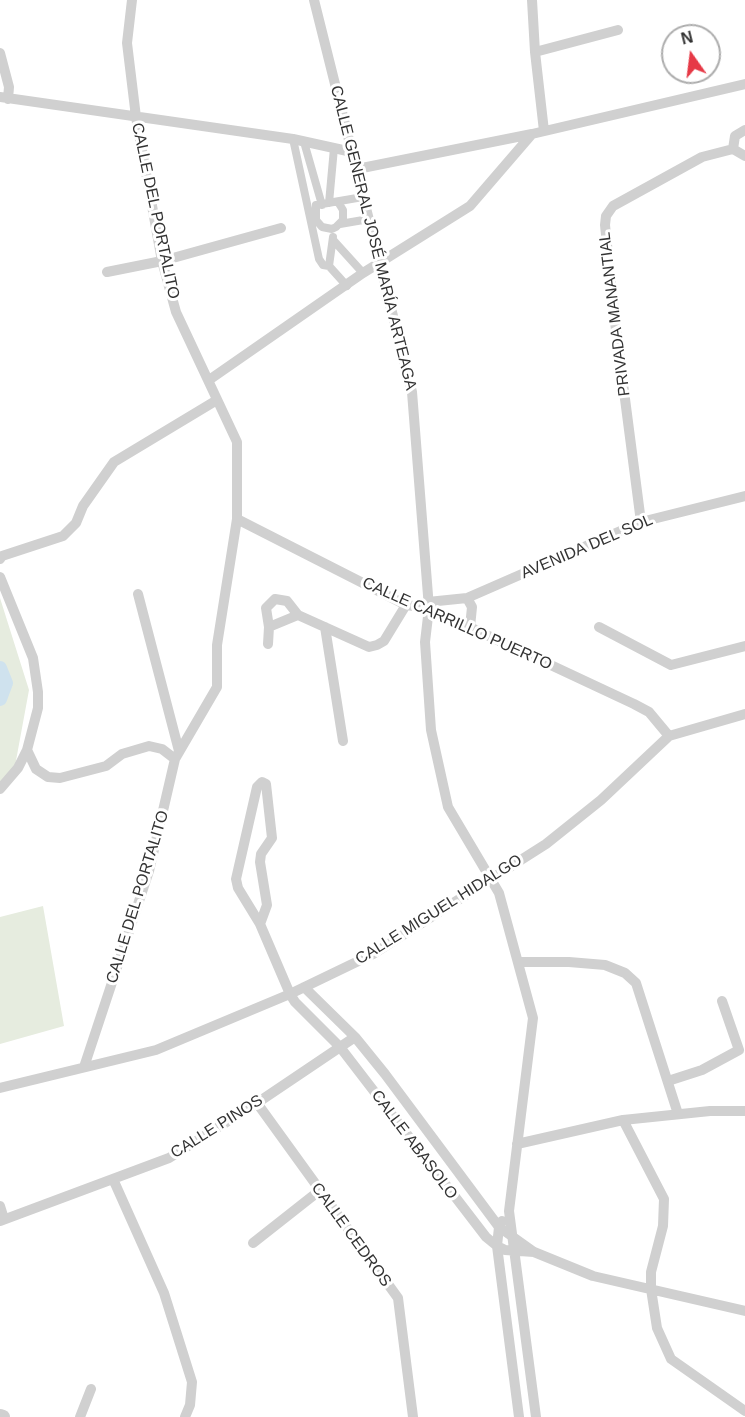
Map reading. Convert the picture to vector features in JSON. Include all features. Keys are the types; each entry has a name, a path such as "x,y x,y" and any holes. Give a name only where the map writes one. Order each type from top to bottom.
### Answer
{"street":[{"name":"CALLE DEL PORTALITO","path":"84,1067 149,871 177,755 217,687 217,645 237,519 237,442 176,312 162,261 135,117 127,43 132,0"},
{"name":"CALLE GENERAL JOSÉ MARÍA ARTEAGA","path":"314,0 412,392 428,605 424,642 431,730 448,807 499,893 534,1018 509,1211 536,1417"},
{"path":"532,0 544,131"},
{"path":"536,52 618,30"},
{"path":"0,53 9,87 4,98 293,139 352,152"},
{"path":"357,169 532,134 745,84"},
{"path":"745,130 735,136 734,149 745,156"},
{"path":"209,380 363,273 470,206 532,134"},
{"path":"293,139 319,259 323,265 329,266 347,286"},
{"path":"304,142 326,204"},
{"path":"334,148 326,204 316,220 322,227 332,229 340,224 369,219"},
{"name":"PRIVADA MANANTIAL","path":"641,522 615,322 606,216 613,206 702,157 734,149"},
{"path":"307,207 363,197"},
{"path":"326,204 344,210 340,224"},
{"path":"107,272 162,261 281,228"},
{"path":"329,266 334,241 332,229"},
{"path":"334,241 363,273"},
{"path":"0,559 2,556 63,536 76,523 83,506 114,462 217,400"},
{"name":"AVENIDA DEL SOL","path":"428,605 467,598 641,522 745,496"},
{"name":"CALLE CARRILLO PUERTO","path":"237,519 406,605 428,605 649,712 669,736"},
{"path":"0,577 33,658 38,692 38,708 27,750 18,768 0,789"},
{"path":"138,594 177,755"},
{"path":"467,598 472,607 470,627"},
{"path":"268,644 269,627 266,608 275,599 287,601 298,615 369,647 384,641 406,605"},
{"path":"269,627 298,615"},
{"path":"325,627 343,741"},
{"path":"599,627 671,665 745,646"},
{"name":"CALLE MIGUEL HIDALGO","path":"0,1088 156,1050 290,994 373,954 546,844 601,800 669,736 745,714"},
{"path":"27,750 36,769 48,777 60,778 106,766 122,754 149,746 177,755"},
{"name":"CALLE ABASOLO","path":"260,924 267,905 260,862 261,854 272,838 266,784 262,782 257,787 236,879 238,888 260,924 290,994 306,1014 340,1047 471,1220 497,1246 513,1251 534,1252"},
{"path":"518,962 605,965 625,973 636,983 678,1114"},
{"name":"CALLE ABASOLO","path":"304,987 355,1037 499,1227 534,1252 593,1276 745,1311"},
{"path":"306,1014 318,1001"},
{"path":"668,1081 702,1070 739,1050 722,1001"},
{"name":"CALLE PINOS","path":"2,1220 169,1158 257,1103 355,1037"},
{"path":"369,1086 385,1074"},
{"name":"CALLE CEDROS","path":"257,1103 398,1298 413,1417"},
{"path":"517,1144 623,1120 710,1110 745,1111"},
{"path":"623,1120 664,1199 663,1226 651,1272 657,1329 671,1359 745,1411"},
{"path":"113,1179 164,1293 192,1382 190,1405 185,1417"},
{"path":"253,1243 319,1191"},
{"path":"0,1206 2,1220"},
{"name":"CALLE GENERAL JOSÉ MARÍA ARTEAGA","path":"509,1211 499,1227 497,1246 519,1417"},
{"path":"471,1220 488,1212"},
{"path":"80,1417 91,1389"}],"shaded area":[{"path":"0,598 29,690 15,766 0,782"},
{"path":"43,906 64,1026 0,1044 0,917"}],"waterway":[{"path":"0,668 6,683 0,699"}]}
